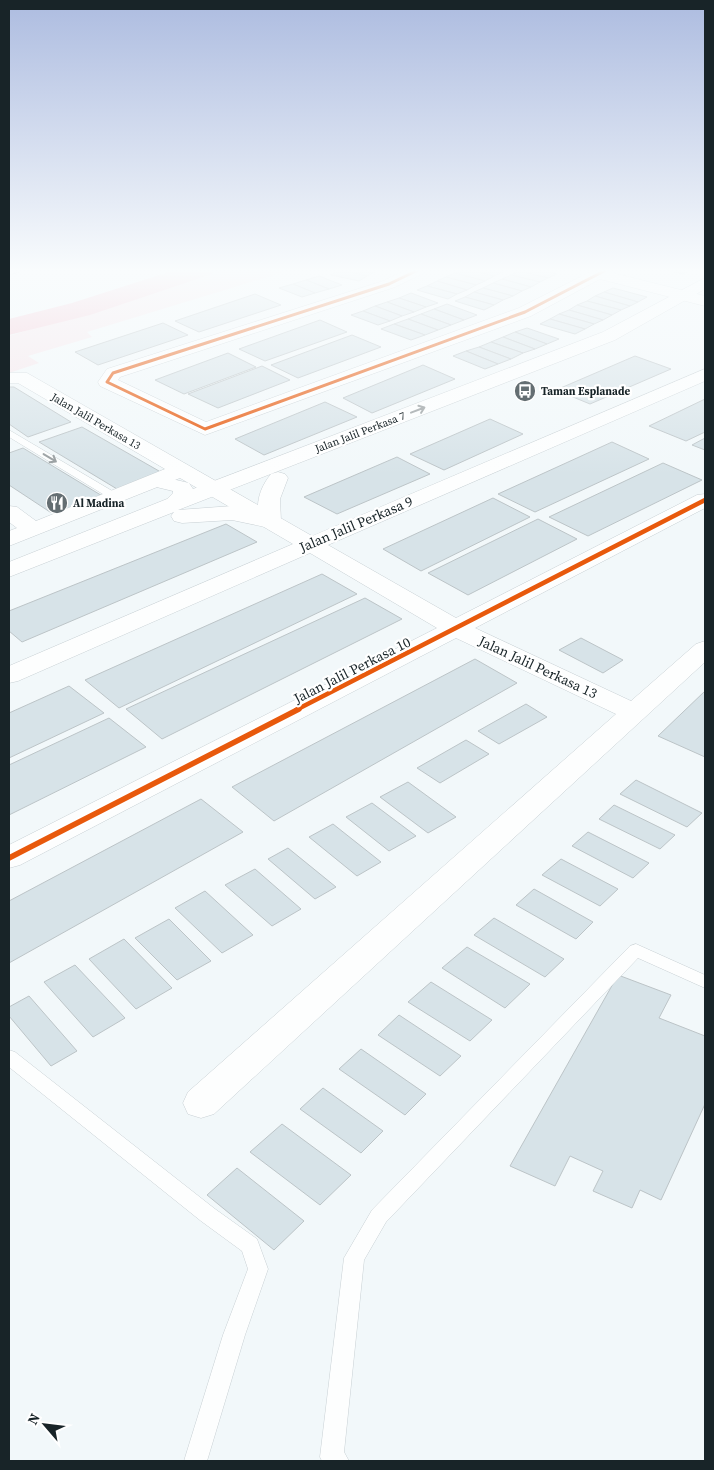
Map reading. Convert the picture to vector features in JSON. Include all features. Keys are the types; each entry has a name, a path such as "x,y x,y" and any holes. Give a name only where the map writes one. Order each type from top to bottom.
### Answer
{"street":[{"path":"223,338 113,373 108,382 205,429 455,338"},
{"name":"Jalan Jalil Perkasa 7","path":"221,493 258,471 605,338"},
{"name":"Jalan Jalil Perkasa 7","path":"9,586 221,493 278,478 628,342 634,338"},
{"name":"Jalan Jalil Perkasa 9","path":"9,675 705,374"},
{"name":"Jalan Jalil Perkasa 13","path":"9,378 21,378 457,629 634,713"},
{"path":"9,539 154,481 186,473 236,475 258,471"},
{"path":"154,481 182,487 184,494 179,510 232,513 270,521 267,502 278,478"},
{"name":"Jalan Jalil Perkasa 10","path":"9,858 705,500"},
{"name":"Jalan Jalil Perkasa 7","path":"9,570 179,510"},
{"path":"9,512 33,530"},
{"path":"201,1103 705,649"}],"lane":[{"path":"9,433 115,497"},
{"path":"336,1461 332,1457 354,1258 379,1216 636,950 705,982"},
{"path":"9,1057 208,1216 250,1245 258,1268 234,1335 196,1461"}],"shaded area":[{"path":"9,338 90,338 28,356 39,363 9,373"}],"building":[{"path":"119,338 180,338 98,365 75,352"},
{"path":"271,338 331,338 265,361 239,349"},
{"path":"345,338 358,338 381,347 298,378 271,365"},
{"path":"404,338 418,338 411,340"},
{"path":"505,338 530,338 547,344 535,349"},
{"path":"505,338 535,349 523,353 491,342"},
{"path":"530,338 559,339 547,344"},
{"path":"491,342 523,353 511,359 479,347"},
{"path":"479,347 511,359 498,364 466,351"},
{"path":"466,351 498,364 485,369 453,356"},
{"path":"228,353 256,367 184,394 155,380"},
{"path":"635,356 671,369 590,404 556,390"},
{"path":"423,365 455,379 372,413 343,398"},
{"path":"262,366 290,380 218,408 188,394"},
{"path":"9,387 14,387 71,422 28,437 9,424"},
{"path":"705,399 705,432 686,441 649,426"},
{"path":"325,402 357,417 264,455 235,439"},
{"path":"490,419 523,434 444,470 410,454"},
{"path":"82,427 159,471 158,477 122,492 39,442"},
{"path":"705,438 705,450 692,445"},
{"path":"612,442 649,459 535,512 498,494"},
{"path":"23,448 104,497 67,512 50,512 9,485 9,453"},
{"path":"397,457 430,474 337,514 304,497"},
{"path":"663,463 702,480 588,536 549,517"},
{"path":"493,498 530,517 421,571 383,549"},
{"path":"538,519 577,539 468,595 428,573"},
{"path":"226,524 257,542 22,642 9,631 9,611"},
{"path":"322,574 357,594 119,708 85,680"},
{"path":"365,598 402,619 162,739 126,709"},
{"path":"581,638 623,660 603,673 559,650"},
{"path":"475,659 517,683 274,821 232,787"},
{"path":"69,686 104,713 9,758 9,713"},
{"path":"705,691 705,757 658,736"},
{"path":"526,704 547,717 499,744 478,731"},
{"path":"109,718 146,747 9,815 9,765"},
{"path":"466,740 489,754 440,783 417,768"},
{"path":"636,780 702,813 687,827 620,794"},
{"path":"408,782 456,817 428,833 380,797"},
{"path":"201,799 243,832 9,963 9,901"},
{"path":"372,803 416,836 389,851 346,817"},
{"path":"614,805 675,835 660,849 599,819"},
{"path":"333,824 381,862 357,876 309,837"},
{"path":"588,832 649,863 633,878 572,846"},
{"path":"288,848 336,887 315,899 268,859"},
{"path":"561,859 618,889 600,906 542,875"},
{"path":"255,869 301,909 272,926 225,885"},
{"path":"534,889 593,922 576,939 516,905"},
{"path":"205,891 253,935 222,953 175,908"},
{"path":"494,918 564,959 545,977 474,935"},
{"path":"169,919 211,961 177,980 135,938"},
{"path":"124,939 172,988 136,1009 89,959"},
{"path":"467,947 530,984 505,1008 442,968"},
{"path":"75,965 125,1018 93,1037 44,982"},
{"path":"618,975 671,995 659,1018 705,1036 705,1104 661,1200 640,1190 632,1208 593,1191 603,1171 570,1156 555,1186 510,1166"},
{"path":"431,982 492,1020 470,1041 408,1002"},
{"path":"29,996 77,1051 51,1066 9,1016 9,1007"},
{"path":"399,1015 461,1056 440,1076 378,1035"},
{"path":"361,1049 426,1094 405,1115 339,1069"},
{"path":"323,1088 383,1131 361,1153 300,1109"},
{"path":"282,1124 351,1175 320,1205 250,1152"},
{"path":"237,1168 304,1221 274,1250 207,1195"}],"cycle path":[{"path":"223,338 113,373 107,382 205,429 455,338"},
{"path":"9,858 705,500"}],"place":[{"name":"Taman Esplanade","path":"525,391"},
{"name":"Al Madina","path":"57,503"}]}
